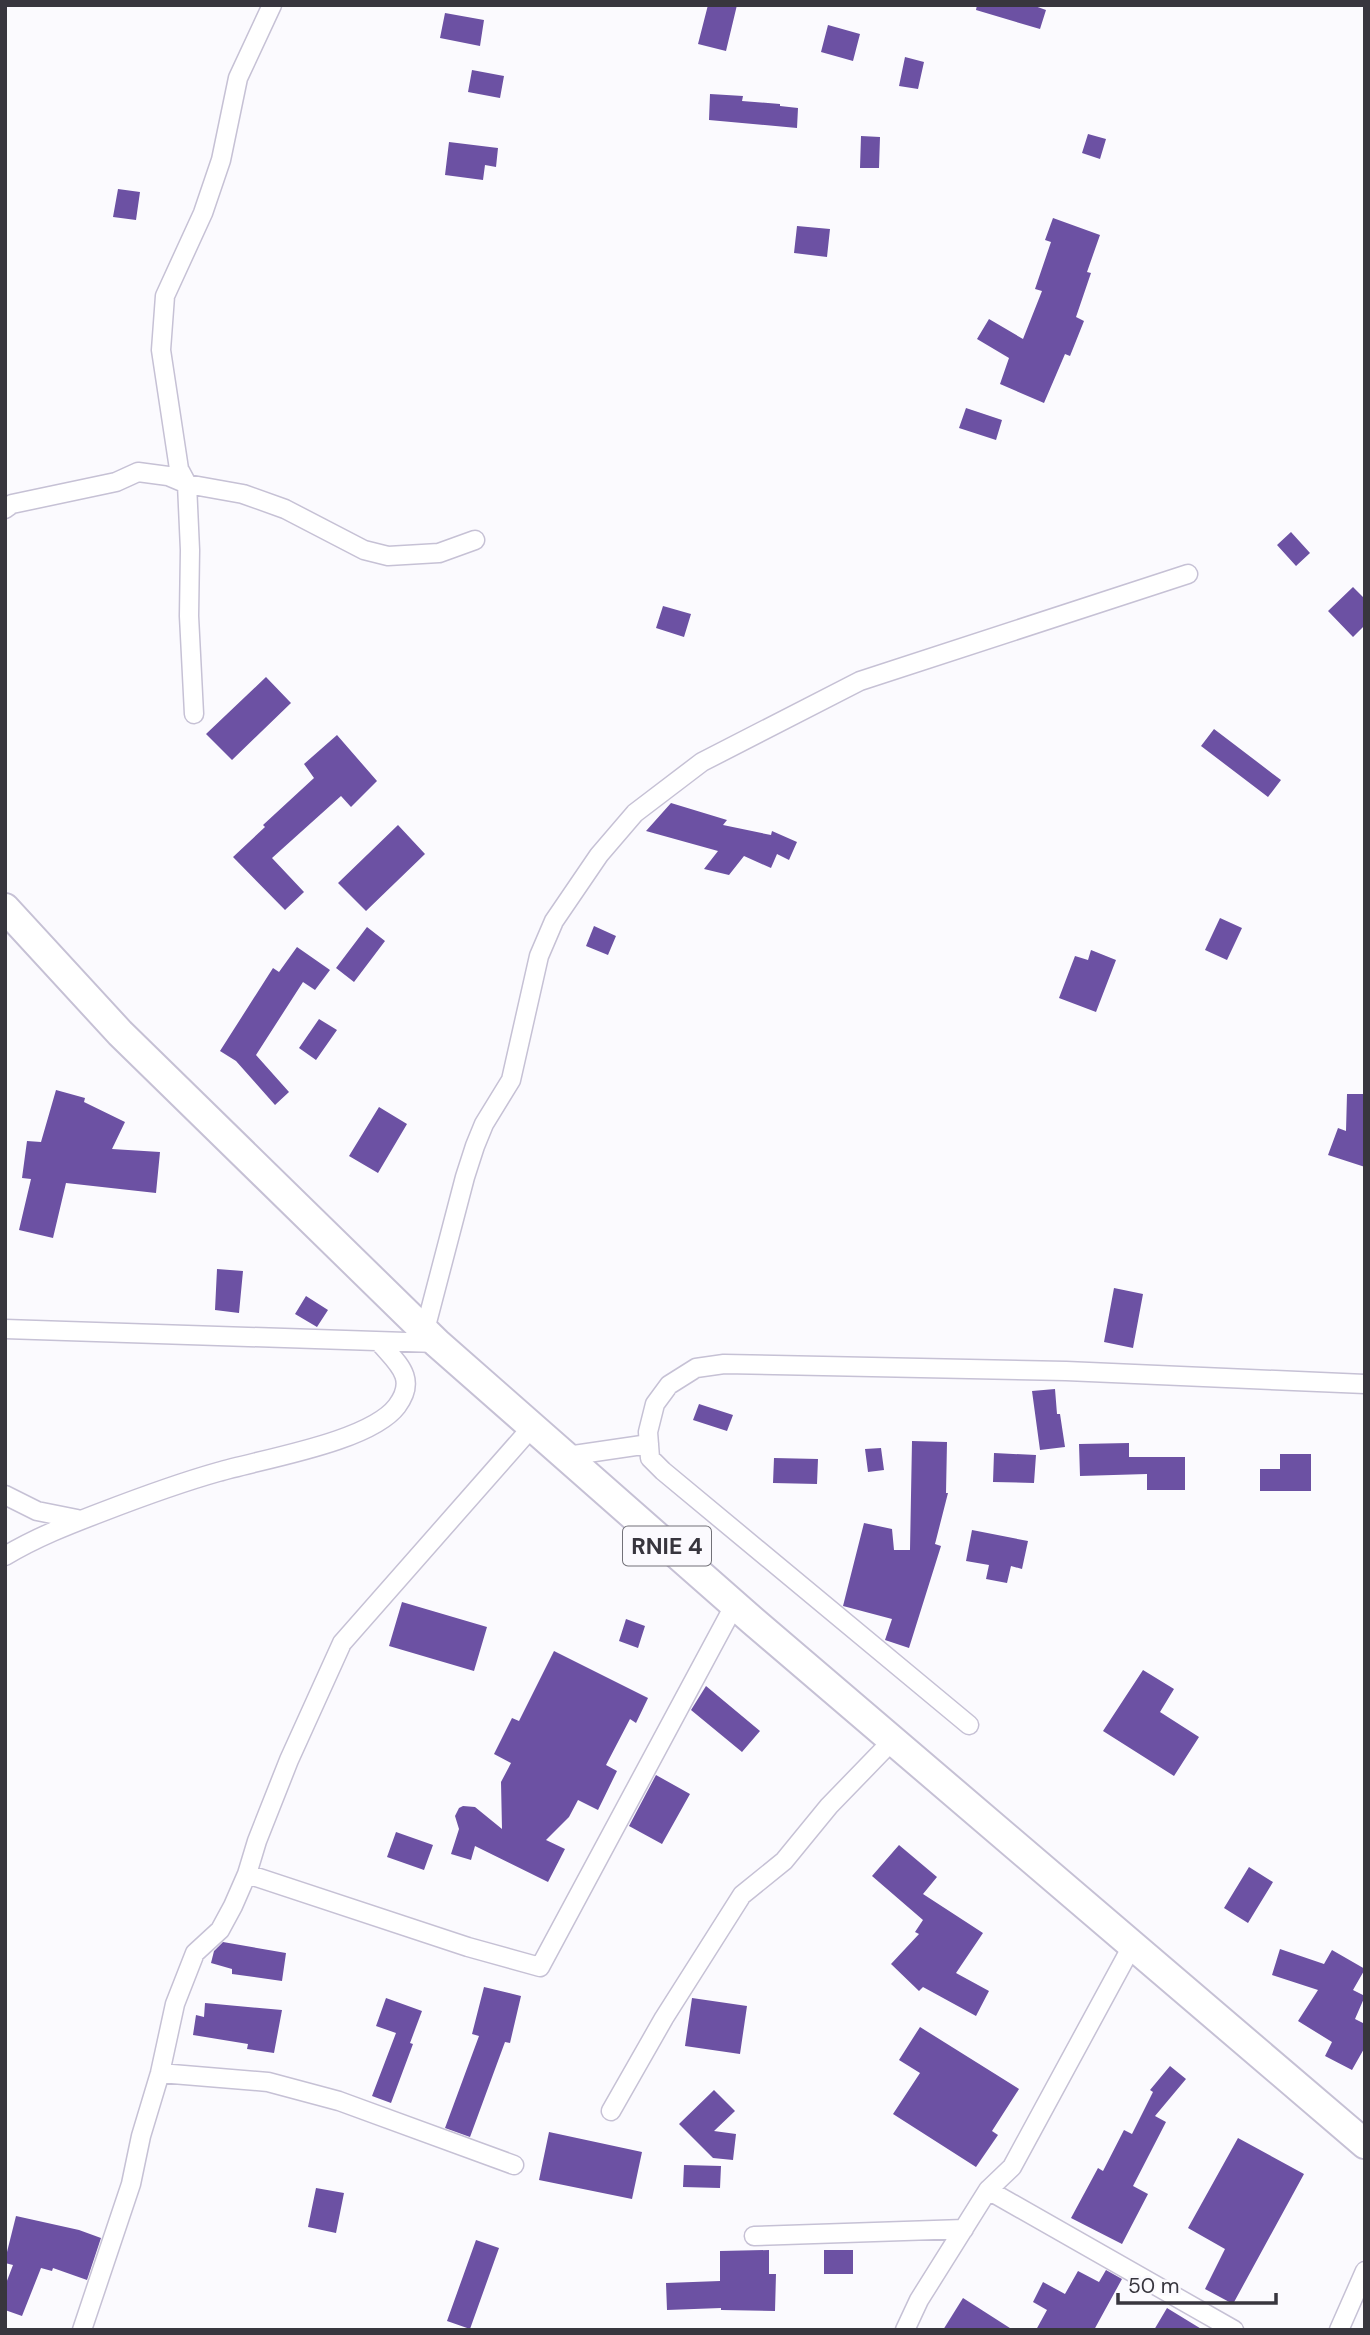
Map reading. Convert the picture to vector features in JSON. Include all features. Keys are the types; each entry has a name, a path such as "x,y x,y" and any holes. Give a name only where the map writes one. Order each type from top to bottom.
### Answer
{"main road":[{"name":"RNIE 4","path":"5,908 120,1033 431,1337 592,1481 892,1741 1365,2144"}],"street":[{"path":"194,714 187,484 179,469 161,350 165,296 203,213 221,160 238,78 272,5"},
{"path":"5,509 12,504 116,482 138,472 168,476 187,484 243,494 285,509 364,550 388,556 439,553 475,540"},
{"path":"5,1329 380,1343 431,1337 465,1177 484,1124 511,1080 539,956 554,921 599,855 635,813 702,761 860,681 1188,574"},
{"path":"5,1556 56,1528 151,1493 220,1471 322,1444 359,1432 383,1420 398,1405 405,1386 404,1371 380,1343"},
{"path":"969,1725 650,1458 648,1432 655,1404 669,1385 696,1368 724,1364 1066,1371 1365,1384"},
{"path":"82,2330 131,2184 175,2004 195,1953 220,1930 247,1874 289,1760 342,1643 533,1427"},
{"path":"567,1456 649,1444"},
{"path":"5,1495 37,1511 81,1520"},
{"path":"247,1874 468,1947 540,1966 735,1604"},
{"path":"611,2110 664,2018 742,1895 784,1861 829,1806 892,1741"},
{"path":"905,2330 919,2300 988,2190 1012,2167 1132,1946"},
{"path":"160,2073 268,2082 339,2101 514,2165"},
{"path":"988,2190 1234,2330"},
{"path":"754,2236 964,2228"},
{"path":"1339,2330 1365,2271"}],"building":[{"path":"708,5 737,5 726,51 698,44"},
{"path":"977,5 1032,5 1046,10 1040,29 976,10"},
{"path":"445,13 484,20 480,46 440,38"},
{"path":"828,25 860,34 853,61 821,52"},
{"path":"905,57 924,62 918,89 899,86"},
{"path":"472,70 504,76 500,98 468,92"},
{"path":"710,94 743,96 742,101 798,108 797,128 709,120"},
{"path":"1088,134 1106,139 1100,159 1082,153"},
{"path":"861,136 880,137 879,168 860,168"},
{"path":"449,142 498,148 496,167 485,165 483,180 445,175"},
{"path":"118,189 140,192 136,220 113,217"},
{"path":"1053,218 1100,235 1076,317 1084,321 1070,356 1065,354 1044,403 1000,384 1009,358 977,339 989,319 1023,339 1042,291 1035,289 1051,242 1045,240"},
{"path":"797,226 830,229 827,257 794,253"},
{"path":"966,408 1002,420 996,440 959,428"},
{"path":"1291,532 1310,553 1296,566 1277,545"},
{"path":"1353,587 1365,599 1365,625 1353,637 1328,611"},
{"path":"663,606 691,614 684,637 656,628"},
{"path":"266,677 291,703 232,760 206,734"},
{"path":"1214,729 1281,780 1268,797 1201,746"},
{"path":"337,735 377,781 351,807 341,796 272,858 304,892 285,910 233,857 314,778 304,764"},
{"path":"671,803 727,820 723,825 771,835 772,831 797,842 789,860 777,854 771,868 744,856 729,875 704,869 718,851 646,831"},
{"path":"398,825 425,854 366,911 338,883"},
{"path":"1220,918 1242,928 1227,960 1205,950"},
{"path":"594,926 616,936 608,955 586,946"},
{"path":"367,927 385,941 354,982 336,968"},
{"path":"297,947 330,970 315,990 303,982 256,1055 289,1092 275,1105 236,1061 220,1051 273,968 279,972"},
{"path":"1091,950 1116,960 1096,1012 1059,998 1075,956 1088,960"},
{"path":"319,1019 337,1030 316,1060 299,1048"},
{"path":"56,1090 85,1098 84,1102 125,1122 112,1149 160,1152 156,1193 66,1183 53,1238 19,1230 31,1179 22,1178 27,1141 41,1142"},
{"path":"1347,1094 1365,1094 1365,1167 1328,1155 1338,1128 1346,1131"},
{"path":"379,1107 407,1124 378,1173 349,1156"},
{"path":"217,1269 243,1271 239,1313 215,1310"},
{"path":"1114,1288 1143,1294 1133,1348 1104,1342"},
{"path":"306,1296 328,1310 317,1327 295,1314"},
{"path":"1055,1389 1057,1414 1060,1414 1065,1447 1040,1450 1032,1391"},
{"path":"699,1404 733,1415 727,1431 693,1420"},
{"path":"912,1441 947,1442 948,1493 935,1544 941,1546 909,1648 885,1640 892,1619 843,1606 864,1523 892,1529 894,1550 910,1550"},
{"path":"1129,1443 1129,1457 1185,1457 1185,1490 1147,1490 1147,1474 1080,1476 1079,1444"},
{"path":"881,1448 884,1470 868,1472 865,1449"},
{"path":"994,1453 1036,1455 1034,1483 993,1482"},
{"path":"1280,1454 1311,1454 1311,1491 1260,1491 1260,1469 1280,1469"},
{"path":"774,1458 818,1459 817,1484 773,1483"},
{"path":"972,1530 1028,1541 1022,1569 1011,1566 1007,1583 986,1579 989,1565 966,1561"},
{"path":"402,1602 487,1627 474,1671 389,1646"},
{"path":"626,1619 645,1626 638,1648 619,1641"},
{"path":"554,1651 648,1698 636,1723 630,1719 606,1765 617,1771 598,1810 578,1800 569,1817 546,1840 565,1849 548,1882 475,1846 471,1860 451,1854 459,1829 455,1816 463,1806 475,1807 502,1829 501,1782 511,1763 494,1754 512,1718 519,1721"},
{"path":"1143,1670 1174,1689 1160,1712 1199,1737 1174,1776 1103,1731"},
{"path":"706,1686 760,1731 742,1752 691,1710"},
{"path":"656,1775 690,1794 662,1844 629,1826"},
{"path":"396,1832 433,1845 424,1870 387,1857"},
{"path":"899,1845 937,1877 923,1894 983,1933 956,1973 989,1991 976,2016 923,1987 919,1991 891,1964 919,1934 915,1932 923,1920 872,1876"},
{"path":"1249,1867 1273,1882 1248,1923 1224,1908"},
{"path":"223,1942 286,1953 282,1981 232,1974 232,1969 211,1963 214,1951"},
{"path":"1280,1949 1324,1964 1332,1950 1365,1969 1353,1990 1365,1996 1355,2019 1365,2024 1365,2047 1352,2070 1325,2056 1332,2042 1298,2021 1318,1990 1272,1975"},
{"path":"484,1987 521,1996 510,2043 505,2042 470,2137 445,2128 479,2036 472,2034"},
{"path":"386,1998 422,2011 391,2103 372,2096 396,2033 376,2026"},
{"path":"692,1998 747,2006 740,2054 685,2046"},
{"path":"205,2003 282,2010 274,2053 247,2049 248,2044 193,2035 196,2015 204,2017"},
{"path":"920,2027 1019,2089 992,2131 998,2135 976,2167 893,2114 920,2073 899,2060"},
{"path":"1170,2066 1186,2079 1155,2116 1166,2122 1133,2186 1148,2194 1122,2244 1071,2218 1098,2168 1103,2171 1124,2130 1132,2134 1153,2092 1150,2090"},
{"path":"714,2090 735,2111 714,2131 736,2134 733,2160 713,2158 679,2124"},
{"path":"549,2132 642,2152 632,2199 539,2180"},
{"path":"1238,2138 1304,2174 1233,2304 1205,2289 1225,2249 1188,2228"},
{"path":"684,2165 721,2166 720,2188 683,2187"},
{"path":"316,2188 344,2193 336,2233 308,2227"},
{"path":"16,2216 79,2230 101,2238 87,2280 53,2268 52,2271 41,2268 22,2316 5,2310 5,2286 13,2265 5,2263 5,2260"},
{"path":"476,2240 499,2248 470,2329 447,2321"},
{"path":"769,2250 769,2274 776,2274 775,2311 721,2308 667,2310 666,2283 720,2281 720,2251"},
{"path":"824,2250 853,2250 853,2274 824,2274"},
{"path":"1106,2270 1122,2279 1094,2330 1036,2330 1047,2310 1033,2302 1043,2282 1065,2294 1078,2271 1099,2282"},
{"path":"963,2298 1013,2330 943,2330"},
{"path":"1167,2308 1203,2330 1154,2330"}]}
